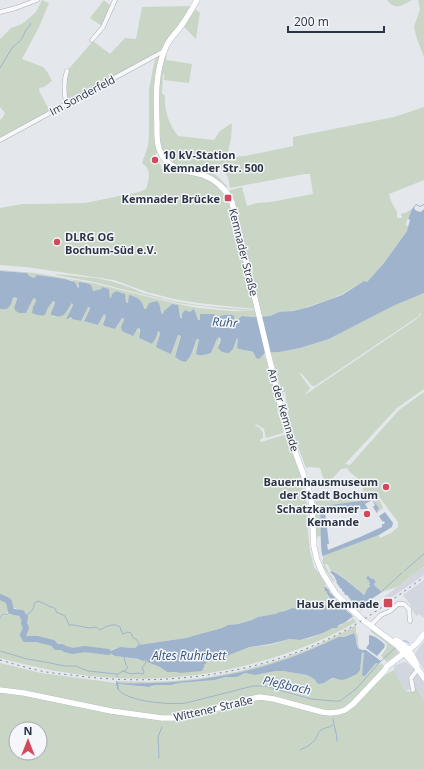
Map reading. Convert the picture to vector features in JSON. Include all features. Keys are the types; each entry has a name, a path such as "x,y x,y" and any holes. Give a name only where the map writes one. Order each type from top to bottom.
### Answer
{"main road":[{"name":"Kemnader Straße","path":"197,0 164,50 156,88 158,143 160,152 166,161 180,170 204,175 219,184 225,190 230,199 237,220 271,364"},
{"name":"An der Kemnade","path":"271,364 282,412 306,479 311,498 314,547 317,560 323,574 336,594 357,614 407,653 424,678"},
{"name":"Wittener Straße","path":"407,653 424,634"},
{"name":"Wittener Straße","path":"0,690 24,693 110,711 162,718 192,715 260,697 274,699 322,712 339,712 345,710 353,704 373,681 386,669 386,667 418,646 424,638"}],"street":[{"path":"0,12 37,0"},
{"path":"92,40 103,27 115,0"},
{"name":"Im Sonderfeld","path":"0,140 164,50"},
{"path":"66,103 64,78 67,71"},
{"path":"371,625 381,614 390,611 398,604 404,604 409,609 410,621"},
{"path":"413,690 411,678 418,669"}],"shaded area":[{"path":"424,566 424,575 385,602 383,598"},
{"path":"424,580 424,618 419,614 417,616 414,613 410,604 403,595"},
{"path":"424,641 424,669 415,655"},
{"path":"404,662 415,670 408,677 411,689 405,691 394,670 394,666"},
{"path":"417,674 424,682 424,700 412,681 413,677"}],"green space":[{"path":"42,0 49,3 39,27 22,59 43,67 48,73 52,81 44,87 39,88 40,93 50,111 0,138 0,120 5,113 0,107 0,39 11,28 22,24 36,12"},
{"path":"104,0 110,5 102,26 90,18"},
{"path":"387,0 412,0 396,6"},
{"path":"418,0 424,0 424,57 414,27 420,9"},
{"path":"192,6 159,51 71,100 68,100 65,93 67,71 93,41 110,54 125,38 136,39 142,7"},
{"path":"195,9 200,13 196,39 184,27"},
{"path":"166,50 166,60 192,64 189,83 164,80 164,73 163,74 162,94 165,95 166,112 172,127 178,136 214,140 220,131 232,123 231,139 227,155 228,157 245,156 293,146 293,137 394,117 424,107 424,180 389,194 397,212 397,218 402,218 401,214 412,209 406,223 409,227 384,263 367,282 364,281 342,294 301,309 279,312 270,316 263,316 254,309 174,299 147,292 114,280 26,267 0,265 0,208 22,204 85,203 139,192 146,189 149,175 147,169 142,163 148,146 149,89 154,63 157,56 162,53 155,87 156,143 158,152 154,156 161,166 161,169 165,169 168,165 175,169 204,177 213,181 224,192 242,187 247,206 313,194 310,174 230,188 228,177 217,165 214,164 210,166 210,172 216,175 227,187 224,187 212,176 177,166 169,160 163,153 159,142 159,78"},
{"path":"0,270 35,273 93,283 173,303 198,308 231,311 254,311 225,309 177,303 56,274 96,278 114,282 143,293 173,301 205,306 255,310 257,317 242,316 237,320 237,324 234,316 229,314 220,316 218,321 213,315 201,314 201,321 185,310 182,319 180,317 177,305 172,304 162,314 159,304 143,309 128,303 127,304 124,294 116,291 110,298 109,289 93,291 86,283 78,283 78,288 72,280 38,275 34,278 28,276 27,273"},
{"path":"424,293 424,389 397,408 345,464 350,465 399,410 424,392 424,566 397,587 382,592 375,586 374,584 376,582 374,579 370,578 368,575 366,579 370,582 364,595 344,578 331,571 327,564 323,564 323,556 379,535 380,538 391,533 398,527 398,522 377,494 371,491 378,498 383,508 378,512 377,511 379,508 372,498 322,507 320,509 321,535 316,537 315,500 325,500 363,492 363,487 366,485 347,468 341,469 332,479 324,480 320,468 306,468 290,425 285,392 283,392 283,396 271,353 300,348 329,339 393,306","holes":["420,313 421,315 415,320 306,394 310,388 300,373 312,386 315,386 419,316"]},
{"path":"15,297 17,298 14,308 23,314 26,313 33,299 35,298 36,301 32,311 45,315 48,308 54,301 55,303 51,315 55,317 72,303 73,304 66,319 69,317 80,321 88,307 90,307 90,309 84,320 98,325 104,314 106,316 103,322 104,326 115,329 122,318 124,318 136,332 139,328 139,338 152,344 159,331 160,334 158,341 171,354 179,334 181,336 175,357 181,361 186,362 194,350 196,340 199,339 196,354 203,355 211,353 219,337 221,338 218,344 233,349 238,338 238,348 252,352 259,359 264,354 268,364 279,412 277,411 284,428 283,433 266,438 264,429 256,424 255,425 260,428 263,433 263,438 260,440 261,442 284,435 287,436 302,477 293,480 293,483 301,482 307,504 310,551 314,567 355,615 353,617 325,586 324,587 328,596 335,605 319,605 301,609 292,608 186,638 138,645 135,648 120,647 108,651 78,648 68,650 57,646 50,640 25,637 26,616 23,612 15,608 10,611 9,610 0,618 0,309 4,310"},
{"path":"325,565 337,585 362,610 360,611 334,583 323,566"},
{"path":"13,613 22,614 25,629 23,638 28,641 38,640 44,643 52,643 56,648 71,651 108,652 115,656 147,661 167,672 180,673 204,665 210,660 251,647 270,645 290,639 300,640 311,638 333,628 337,628 353,618 356,622 336,633 304,647 272,658 238,667 204,674 170,678 136,679 68,673 34,667 0,658 0,620 3,616"},
{"path":"356,625 359,648 353,633 279,661 250,670 212,678 156,683 118,683 117,681 173,681 196,679 244,670 291,656 313,647"},
{"path":"371,629 398,652 387,662 381,656 387,645 370,631"},
{"path":"362,652 364,652 362,674 365,676 376,663 379,665 381,663 384,666 366,689 355,700 345,707 334,710 323,710 254,696 208,709 172,716 147,715 0,689 0,663 41,673 116,683 116,687 118,687 118,684 152,687 156,685 171,685 215,680 226,677 237,677 245,673 255,675 276,671 307,675 315,681 324,683 332,679 341,680 360,670"},
{"path":"394,670 405,691 412,692 412,681 424,700 424,769 0,769 0,692 161,719 247,700 263,699 341,712 383,676"}],"water":[{"name":"Ruhr","path":"416,204 420,206 424,204 420,207 416,205 414,208 420,212 424,209 424,293 393,306 329,339 300,348 265,353 259,359 256,358 253,352 237,348 237,338 233,349 229,353 221,351 218,348 221,339 219,337 211,353 202,355 196,354 199,339 196,340 186,362 181,361 175,357 181,336 178,335 171,354 156,347 160,334 159,331 152,344 139,338 139,328 133,336 122,331 121,327 124,318 122,318 115,329 104,326 103,324 106,316 104,314 98,325 84,321 90,309 90,307 88,307 81,321 70,317 66,319 73,305 72,303 64,315 61,316 51,315 55,303 54,301 48,308 45,315 32,313 36,301 35,298 33,299 26,313 19,313 15,310 16,297 13,298 8,308 0,309 0,271 27,273 29,276 34,278 37,275 65,279 75,282 78,288 78,283 86,283 91,285 93,291 101,289 102,287 109,289 110,298 116,291 125,294 127,303 129,295 137,298 141,301 144,309 146,309 149,303 157,301 162,314 172,304 178,305 180,317 182,319 182,314 185,310 190,312 194,309 198,320 200,320 200,314 214,314 218,321 220,316 229,314 234,316 235,322 237,323 237,320 242,316 270,316 279,312 293,311 309,307 342,295 364,281 367,282 384,263 407,231 410,220 408,219"},
{"path":"371,498 379,508 377,513 373,507 375,505 372,500 365,504 368,509 326,510 326,508 324,508 329,544 327,544 328,550 382,527 382,524 385,522 382,521 379,516 385,512 393,523 392,527 379,535 323,556 320,509 324,506"},
{"name":"Altes Ruhrbett","path":"332,571 344,578 364,595 370,586 370,583 366,579 368,575 370,578 374,579 376,582 374,584 375,586 382,592 370,600 362,610 339,625 337,628 333,628 323,633 300,640 290,639 250,647 221,658 210,660 204,665 202,671 180,673 167,672 145,660 143,661 115,656 108,652 120,647 135,648 138,645 186,638 292,608 301,609 319,605 333,606 335,605 334,603 326,591 324,591 324,587 337,582 330,572"},
{"path":"354,633 358,648 366,650 381,661 378,664 376,663 365,676 362,674 364,653 362,652 360,670 357,674 346,679 341,680 333,678 324,683 318,684 314,679 307,675 276,671 255,675 245,673 237,677 226,677 215,680 171,685 156,685 149,687 118,684 118,690 116,685 116,681 118,683 161,683 204,679 247,671 289,658 339,637 344,637"},
{"path":"369,635 378,638 385,645 377,656 366,648 369,644"}],"pier":[{"path":"335,581 345,595 347,595 357,607 362,610 353,617 335,599 335,597 325,586 325,584"}],"waterway":[{"path":"0,68 12,48 21,40 31,24 30,23"},
{"path":"404,571 424,554"},
{"path":"382,591 402,573"},
{"name":"Altes Ruhrbett","path":"0,597 9,602 11,611 22,613 23,617 25,617 24,623 26,628 23,635 25,639 37,639 53,643 56,647 62,647 73,651 85,649 108,652"},
{"path":"23,615 26,616 31,612 34,607 34,603 38,601 53,607 56,612 65,616 69,625 89,628 96,627 100,630 107,626 115,625 120,627 123,634 128,632 131,633 133,638 136,639 140,645"},
{"path":"0,619 2,615 8,614 11,611"},
{"name":"Pleßbach","path":"402,641 409,643"},
{"name":"Pleßbach","path":"118,689 130,697 160,703 186,703 253,686 265,686 311,699 340,701 357,688 379,663 395,648"},
{"name":"Pleßbach","path":"0,651 27,659 65,666 76,666 88,671 117,674 117,677"},
{"path":"123,671 125,671 128,667 124,657"},
{"path":"118,674 123,671 131,674 143,674 144,672 142,668 146,662 145,660"},
{"path":"333,719 337,741"},
{"path":"300,750 309,746 321,730 333,725"},
{"path":"159,758 158,737 162,727"}],"railway":[{"path":"0,660 31,669 52,673 106,679 142,680 212,674 281,658 314,645 356,624 424,577"}],"place":[{"name":"10 kV-Station Kemnader Str. 500","path":"155,160"},
{"name":"Kemnader Brücke","path":"228,198"},
{"name":"DLRG OG Bochum-Süd e.V.","path":"57,242"},
{"name":"Bauernhausmuseum der Stadt Bochum","path":"386,487"},
{"name":"Schatzkammer Kemande","path":"367,514"},
{"name":"Haus Kemnade","path":"388,603"}]}
